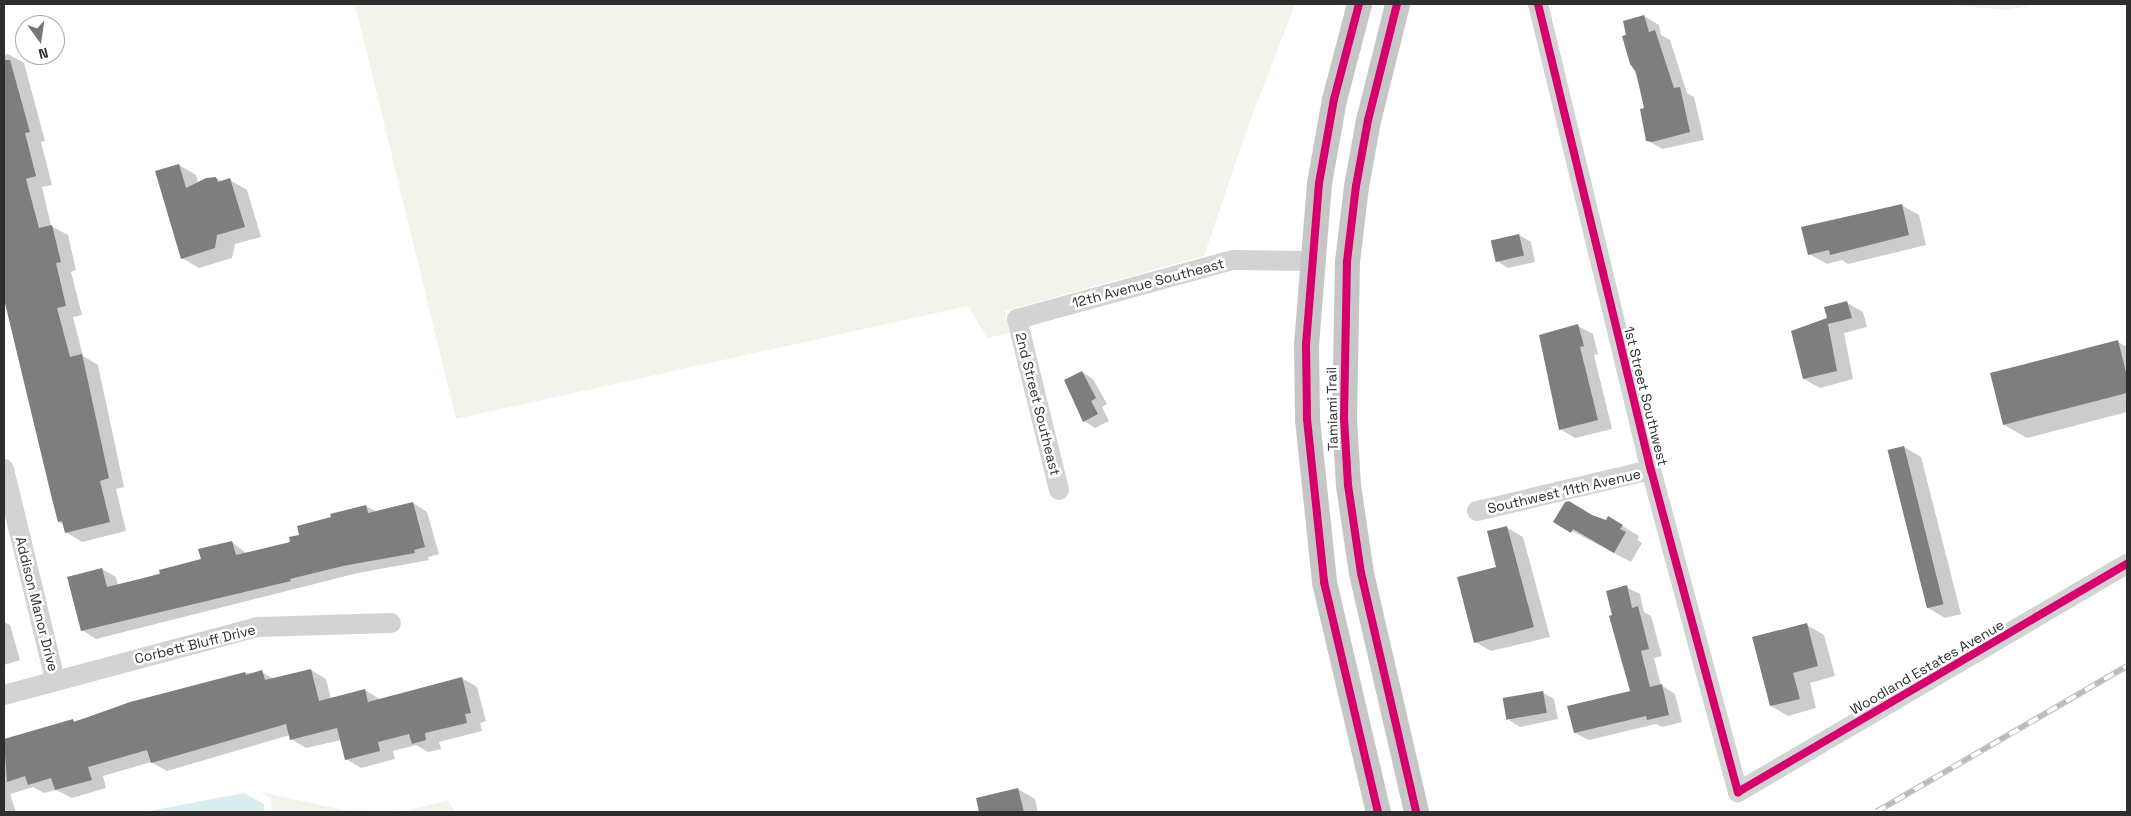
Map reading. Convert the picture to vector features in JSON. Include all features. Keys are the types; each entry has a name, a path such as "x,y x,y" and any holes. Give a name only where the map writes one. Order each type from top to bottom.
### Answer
{"main road":[{"name":"Tamiami Trail","path":"1359,4 1329,127 1318,182 1310,261 1306,344 1314,500 1324,582 1378,812"},
{"name":"Tamiami Trail","path":"1397,4 1368,120 1356,186 1347,262 1344,418 1348,485 1361,573 1416,812"}],"street":[{"name":"1st Street Southwest","path":"1538,4 1651,470 1738,792"},
{"name":"12th Avenue Southeast","path":"1017,319 1233,260 1310,261"},
{"name":"2nd Street Southeast","path":"1017,319 1059,490"},
{"name":"Addison Manor Drive","path":"4,469 56,680"},
{"name":"Southwest 11th Avenue","path":"1477,511 1651,470"},
{"name":"Woodland Estates Avenue","path":"1738,792 2127,564"},
{"name":"Corbett Bluff Drive","path":"4,695 258,627 391,623"}],"shaded area":[{"path":"355,4 1295,4 1247,129 1204,256 1005,311 1010,333 987,338 968,306 456,419"},
{"path":"1940,4 2038,4 2008,10"},
{"path":"261,792 343,810 407,811 448,800 455,812 272,812 270,798"},
{"path":"244,793 264,804 264,812 144,812"}],"building":[{"path":"1644,15 1649,32 1655,30 1674,88 1680,87 1690,132 1652,142 1646,141 1640,109 1644,108 1636,72 1630,64 1622,36 1626,35 1623,21"},
{"path":"4,60 10,60 30,132 25,133 36,176 26,179 39,228 52,225 61,262 56,263 66,306 57,308 70,357 82,354 109,478 100,481 110,522 65,533 62,521 58,522 52,499 4,299"},
{"path":"179,164 186,188 206,178 216,177 218,182 230,178 245,227 217,235 215,248 181,259 155,171"},
{"path":"1902,204 1909,235 1830,255 1829,250 1808,255 1801,227"},
{"path":"1519,234 1524,255 1496,262 1491,241"},
{"path":"1847,301 1852,318 1828,324 1837,371 1803,379 1791,331 1827,318 1824,307"},
{"path":"1578,324 1584,346 1580,347 1598,420 1559,430 1539,335"},
{"path":"2118,340 2127,376 2127,393 2003,425 1990,373"},
{"path":"1082,371 1096,398 1091,401 1098,414 1083,422 1064,380"},
{"path":"1904,446 1943,604 1927,608 1888,450"},
{"path":"1569,501 1592,515 1606,520 1608,516 1623,525 1620,529 1626,532 1614,553 1573,529 1571,533 1553,522 1565,502"},
{"path":"413,502 425,547 414,550 415,553 343,566 290,579 291,581 81,631 67,577 102,568 107,587 160,574 159,570 201,559 198,549 232,541 236,555 290,542 289,537 299,535 297,526 331,517 330,514 366,505 368,513"},
{"path":"1507,526 1534,627 1474,643 1457,577 1496,567 1487,531"},
{"path":"1627,585 1632,608 1638,606 1649,649 1641,651 1650,687 1662,684 1669,715 1647,720 1646,716 1574,733 1567,706 1630,691 1609,616 1612,615 1606,591"},
{"path":"1807,623 1818,666 1793,673 1800,699 1770,706 1752,637"},
{"path":"311,669 319,701 365,689 368,702 462,677 471,713 465,714 467,723 425,733 426,740 412,744 409,734 378,742 380,751 345,760 337,728 290,740 286,724 151,763 147,750 88,767 92,780 55,790 51,778 28,785 25,776 7,782 4,739 73,719 74,722 130,702 245,672 246,675 262,670 265,680"},
{"path":"1543,691 1547,713 1506,720 1503,698"},
{"path":"1018,788 1024,812 979,812 976,798"}],"railway":[{"path":"1876,812 2127,666"}],"cycle path":[{"path":"1359,4 1334,99 1319,183 1306,344 1307,419 1324,582 1378,812"},
{"path":"1397,4 1368,120 1356,186 1347,262 1344,418 1348,485 1361,573 1416,812"},
{"path":"1538,4 1651,470 1738,792 2127,564"}]}
